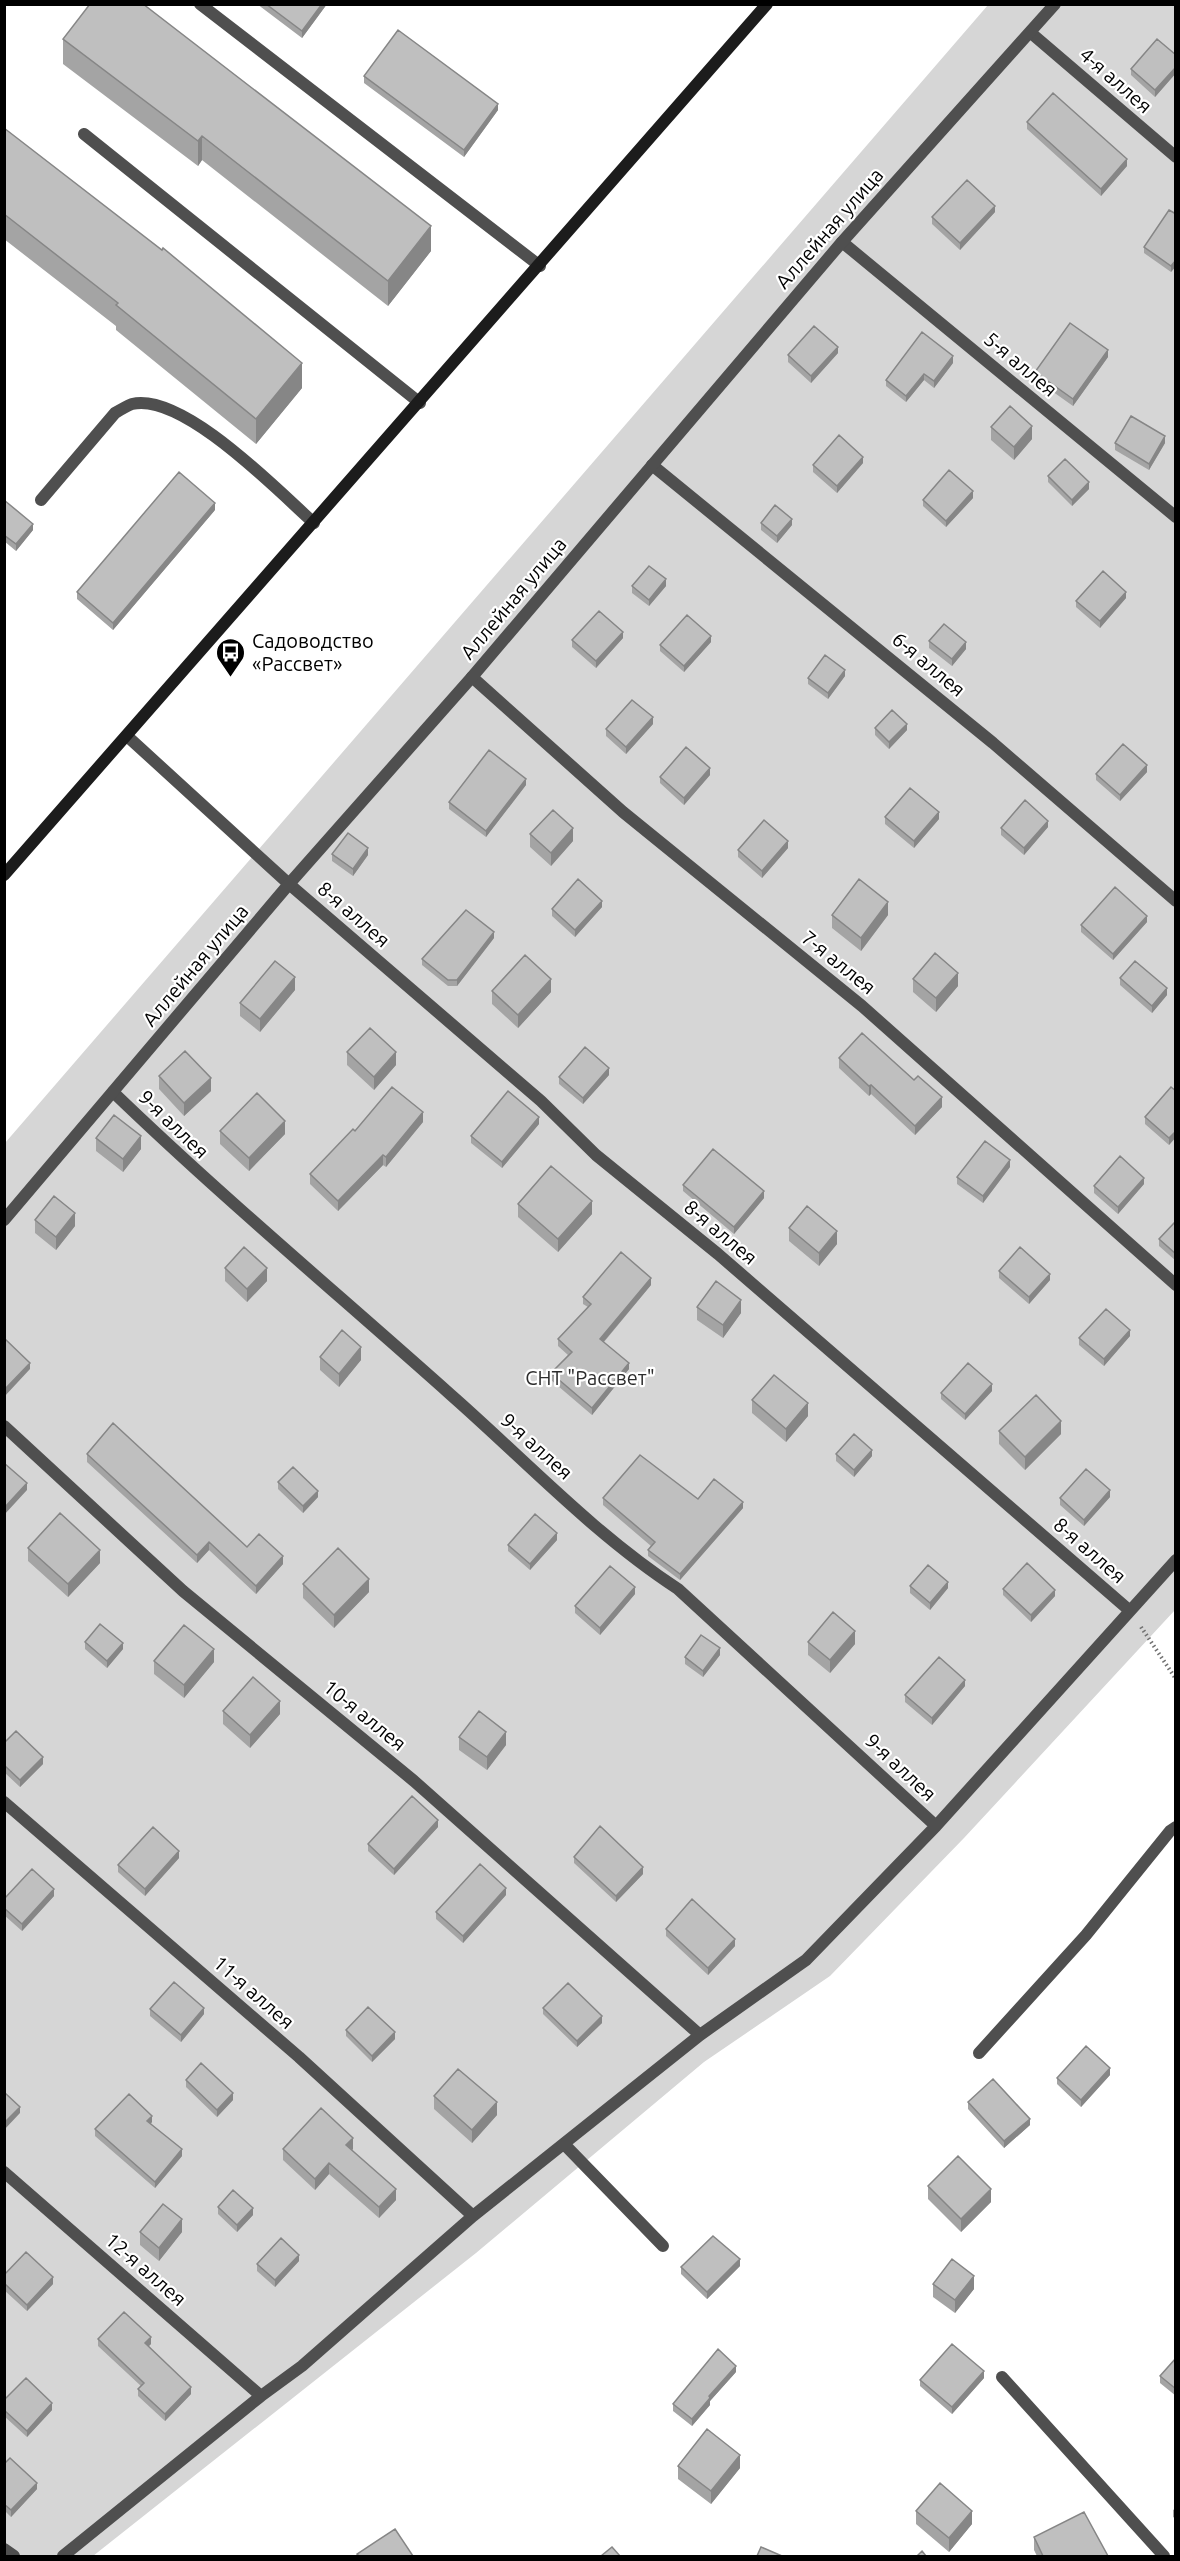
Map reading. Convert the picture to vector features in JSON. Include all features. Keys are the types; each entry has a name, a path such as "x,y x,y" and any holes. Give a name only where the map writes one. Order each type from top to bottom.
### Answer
{"street":[{"path":"200,4 540,266"},
{"path":"4,875 420,403 767,4"},
{"name":"Аллейная улица","path":"4,1220 842,242 1055,4"},
{"name":"4-я аллея","path":"1031,33 1176,157"},
{"path":"84,134 420,403"},
{"name":"5-я аллея","path":"842,242 1176,517"},
{"path":"41,500 116,413 132,404 156,405 183,415 216,436 314,523"},
{"name":"6-я аллея","path":"652,465 958,714 1176,901"},
{"name":"7-я аллея","path":"472,676 624,812 862,1006 1176,1285"},
{"name":"8-я аллея","path":"127,736 290,884 541,1101 596,1155 718,1254 1129,1610"},
{"name":"9-я аллея","path":"113,1092 200,1175 637,1562 678,1589 936,1826"},
{"name":"10-я аллея","path":"4,1426 183,1591 414,1781 700,2035"},
{"path":"63,2556 261,2396 302,2366 473,2216 700,2035 806,1960 936,1826 1176,1560"},
{"name":"11-я аллея","path":"4,1802 299,2057 473,2216"},
{"path":"979,2053 1086,1935 1170,1831 1176,1827"},
{"path":"564,2144 663,2246"},
{"name":"12-я аллея","path":"4,2172 261,2396"},
{"path":"1002,2377 1164,2556"},
{"path":"4,2549 14,2556"}],"path":[{"path":"1129,1610 1176,1679"}],"green space":[{"name":"СНТ \"Рассвет\"","path":"988,5 1175,5 1175,1610 964,1838 830,1976 704,2062 476,2253 93,2556 5,2556 5,1143"}],"building":[{"path":"90,4 143,4 431,226 388,281 202,136 198,141 63,39"},
{"path":"266,4 322,4 302,31"},
{"path":"398,30 498,104 464,150 364,76"},
{"path":"1157,39 1176,55 1176,67 1155,90 1131,69"},
{"path":"1053,93 1127,159 1101,189 1027,122"},
{"path":"4,128 162,250 163,248 302,363 256,419 116,305 118,303 4,214"},
{"path":"967,180 995,206 960,243 932,217"},
{"path":"1169,210 1176,214 1176,260 1171,266 1144,247"},
{"path":"1070,323 1108,350 1073,399 1035,372"},
{"path":"814,326 838,347 811,376 788,355"},
{"path":"922,332 953,356 934,381 924,374 906,396 886,380"},
{"path":"1010,406 1032,426 1014,447 991,427"},
{"path":"1131,416 1165,436 1149,464 1115,443"},
{"path":"839,435 863,457 837,486 813,465"},
{"path":"1065,459 1089,482 1072,500 1048,476"},
{"path":"949,470 973,491 946,521 923,500"},
{"path":"179,472 215,503 113,623 77,592"},
{"path":"4,500 33,524 16,544 4,535"},
{"path":"775,505 792,519 777,536 761,523"},
{"path":"649,566 666,579 649,600 632,586"},
{"path":"1103,571 1126,592 1100,621 1076,601"},
{"path":"599,611 623,632 596,661 572,640"},
{"path":"687,615 711,636 684,666 660,645"},
{"path":"944,624 966,642 952,659 929,641"},
{"path":"825,655 845,670 828,693 808,678"},
{"path":"632,700 653,717 626,747 606,729"},
{"path":"892,710 907,724 889,742 875,728"},
{"path":"1123,744 1147,765 1120,795 1096,774"},
{"path":"686,747 710,768 684,798 660,777"},
{"path":"489,750 526,779 486,831 449,802"},
{"path":"910,788 939,812 914,841 885,817"},
{"path":"1025,800 1048,821 1024,848 1001,828"},
{"path":"553,810 573,828 551,853 530,834"},
{"path":"764,820 788,841 762,871 738,850"},
{"path":"348,833 368,848 353,869 332,854"},
{"path":"578,879 602,901 575,930 552,909"},
{"path":"859,879 888,902 861,938 832,915"},
{"path":"1115,887 1147,916 1113,954 1081,925"},
{"path":"466,910 494,932 457,980 448,980 422,959"},
{"path":"935,953 958,973 936,998 913,979"},
{"path":"525,955 551,979 518,1015 492,991"},
{"path":"275,961 295,977 260,1019 240,1003"},
{"path":"1135,961 1167,988 1152,1006 1120,978"},
{"path":"370,1028 396,1052 374,1077 347,1052"},
{"path":"862,1033 914,1080 918,1076 942,1097 915,1126 839,1058"},
{"path":"585,1047 609,1068 583,1098 559,1077"},
{"path":"185,1051 211,1078 184,1103 159,1076"},
{"path":"392,1087 423,1112 386,1157 383,1155 338,1201 310,1174 353,1129 355,1131"},
{"path":"1171,1087 1176,1091 1176,1131 1169,1138 1145,1117"},
{"path":"508,1091 539,1117 502,1162 471,1136"},
{"path":"257,1093 285,1121 249,1158 220,1131"},
{"path":"114,1115 141,1136 123,1159 96,1138"},
{"path":"985,1141 1010,1160 983,1196 957,1177"},
{"path":"713,1149 764,1191 734,1227 683,1185"},
{"path":"1120,1156 1144,1178 1118,1207 1094,1186"},
{"path":"551,1166 592,1201 558,1239 518,1204"},
{"path":"54,1196 75,1213 56,1237 35,1220"},
{"path":"807,1206 837,1231 819,1253 789,1228"},
{"path":"1176,1221 1176,1254 1159,1239"},
{"path":"244,1247 267,1268 247,1289 225,1268"},
{"path":"1020,1247 1050,1274 1029,1297 999,1271"},
{"path":"621,1252 651,1278 600,1339 629,1363 592,1408 551,1373 572,1352 558,1339 591,1304 583,1297"},
{"path":"716,1281 741,1300 723,1325 697,1307"},
{"path":"1106,1309 1130,1330 1104,1359 1079,1338"},
{"path":"342,1330 361,1347 339,1374 320,1357"},
{"path":"4,1338 30,1363 4,1390"},
{"path":"968,1363 992,1384 965,1414 941,1393"},
{"path":"774,1375 808,1403 786,1429 752,1400"},
{"path":"1036,1395 1061,1421 1025,1457 999,1431"},
{"path":"113,1423 247,1547 259,1534 283,1556 256,1586 209,1542 197,1555 87,1454"},
{"path":"854,1434 872,1450 854,1470 836,1454"},
{"path":"640,1455 698,1499 714,1479 743,1502 680,1574 648,1550 655,1542 603,1498"},
{"path":"4,1463 27,1483 4,1508"},
{"path":"293,1467 318,1491 303,1506 278,1482"},
{"path":"1086,1469 1110,1490 1084,1520 1060,1498"},
{"path":"60,1513 100,1550 68,1584 28,1548"},
{"path":"535,1514 557,1533 530,1564 508,1545"},
{"path":"338,1548 369,1579 334,1615 303,1584"},
{"path":"1027,1563 1055,1590 1031,1615 1003,1589"},
{"path":"928,1565 948,1582 930,1603 910,1586"},
{"path":"610,1566 635,1587 600,1628 575,1606"},
{"path":"833,1612 855,1631 830,1660 808,1642"},
{"path":"100,1624 123,1643 107,1661 85,1642"},
{"path":"184,1625 214,1649 184,1685 154,1661"},
{"path":"701,1635 720,1648 703,1671 685,1657"},
{"path":"939,1657 965,1680 932,1718 905,1695"},
{"path":"253,1677 280,1701 250,1735 223,1711"},
{"path":"479,1711 506,1732 487,1757 459,1737"},
{"path":"16,1731 43,1757 20,1780 4,1765 4,1743"},
{"path":"412,1796 438,1820 394,1869 368,1844"},
{"path":"600,1826 643,1867 616,1896 574,1857"},
{"path":"153,1827 179,1851 145,1889 118,1865"},
{"path":"480,1864 506,1888 463,1936 436,1912"},
{"path":"32,1869 54,1889 22,1924 4,1908 4,1899"},
{"path":"692,1899 735,1939 708,1968 666,1929"},
{"path":"174,1982 204,2008 181,2035 150,2009"},
{"path":"568,1983 602,2016 577,2041 543,2008"},
{"path":"368,2007 395,2032 372,2056 346,2030"},
{"path":"1086,2046 1110,2068 1081,2100 1057,2078"},
{"path":"201,2063 233,2093 217,2110 186,2080"},
{"path":"458,2069 497,2102 472,2130 434,2096"},
{"path":"993,2079 1030,2119 1004,2141 968,2102"},
{"path":"4,2092 20,2107 4,2123"},
{"path":"129,2094 152,2116 147,2121 182,2149 155,2182 95,2129"},
{"path":"321,2108 353,2138 346,2145 396,2189 379,2207 329,2163 315,2179 283,2149"},
{"path":"958,2156 991,2189 961,2219 928,2186"},
{"path":"233,2190 253,2208 237,2225 218,2207"},
{"path":"163,2204 182,2219 159,2248 140,2232"},
{"path":"713,2236 740,2259 707,2292 681,2267"},
{"path":"281,2238 299,2255 275,2280 257,2264"},
{"path":"26,2252 53,2277 27,2305 4,2283 4,2275"},
{"path":"952,2259 974,2276 955,2300 933,2284"},
{"path":"124,2312 151,2337 145,2343 191,2387 165,2414 138,2389 144,2383 98,2339"},
{"path":"952,2344 984,2371 952,2407 920,2380"},
{"path":"718,2349 736,2366 692,2419 673,2404"},
{"path":"1176,2358 1176,2389 1160,2376"},
{"path":"26,2378 52,2403 27,2431 4,2410 4,2400"},
{"path":"707,2429 740,2455 711,2491 678,2466"},
{"path":"10,2458 37,2483 11,2510 4,2504 4,2464"},
{"path":"940,2483 972,2511 949,2538 916,2511"},
{"path":"1084,2512 1108,2556 1043,2556 1034,2537"},
{"path":"395,2529 413,2556 359,2556 357,2554"},
{"path":"612,2547 620,2556 601,2556"},
{"path":"761,2547 782,2556 757,2556"}],"place":[{"name":"Садоводство «Рассвет»","path":"231,678"}]}
